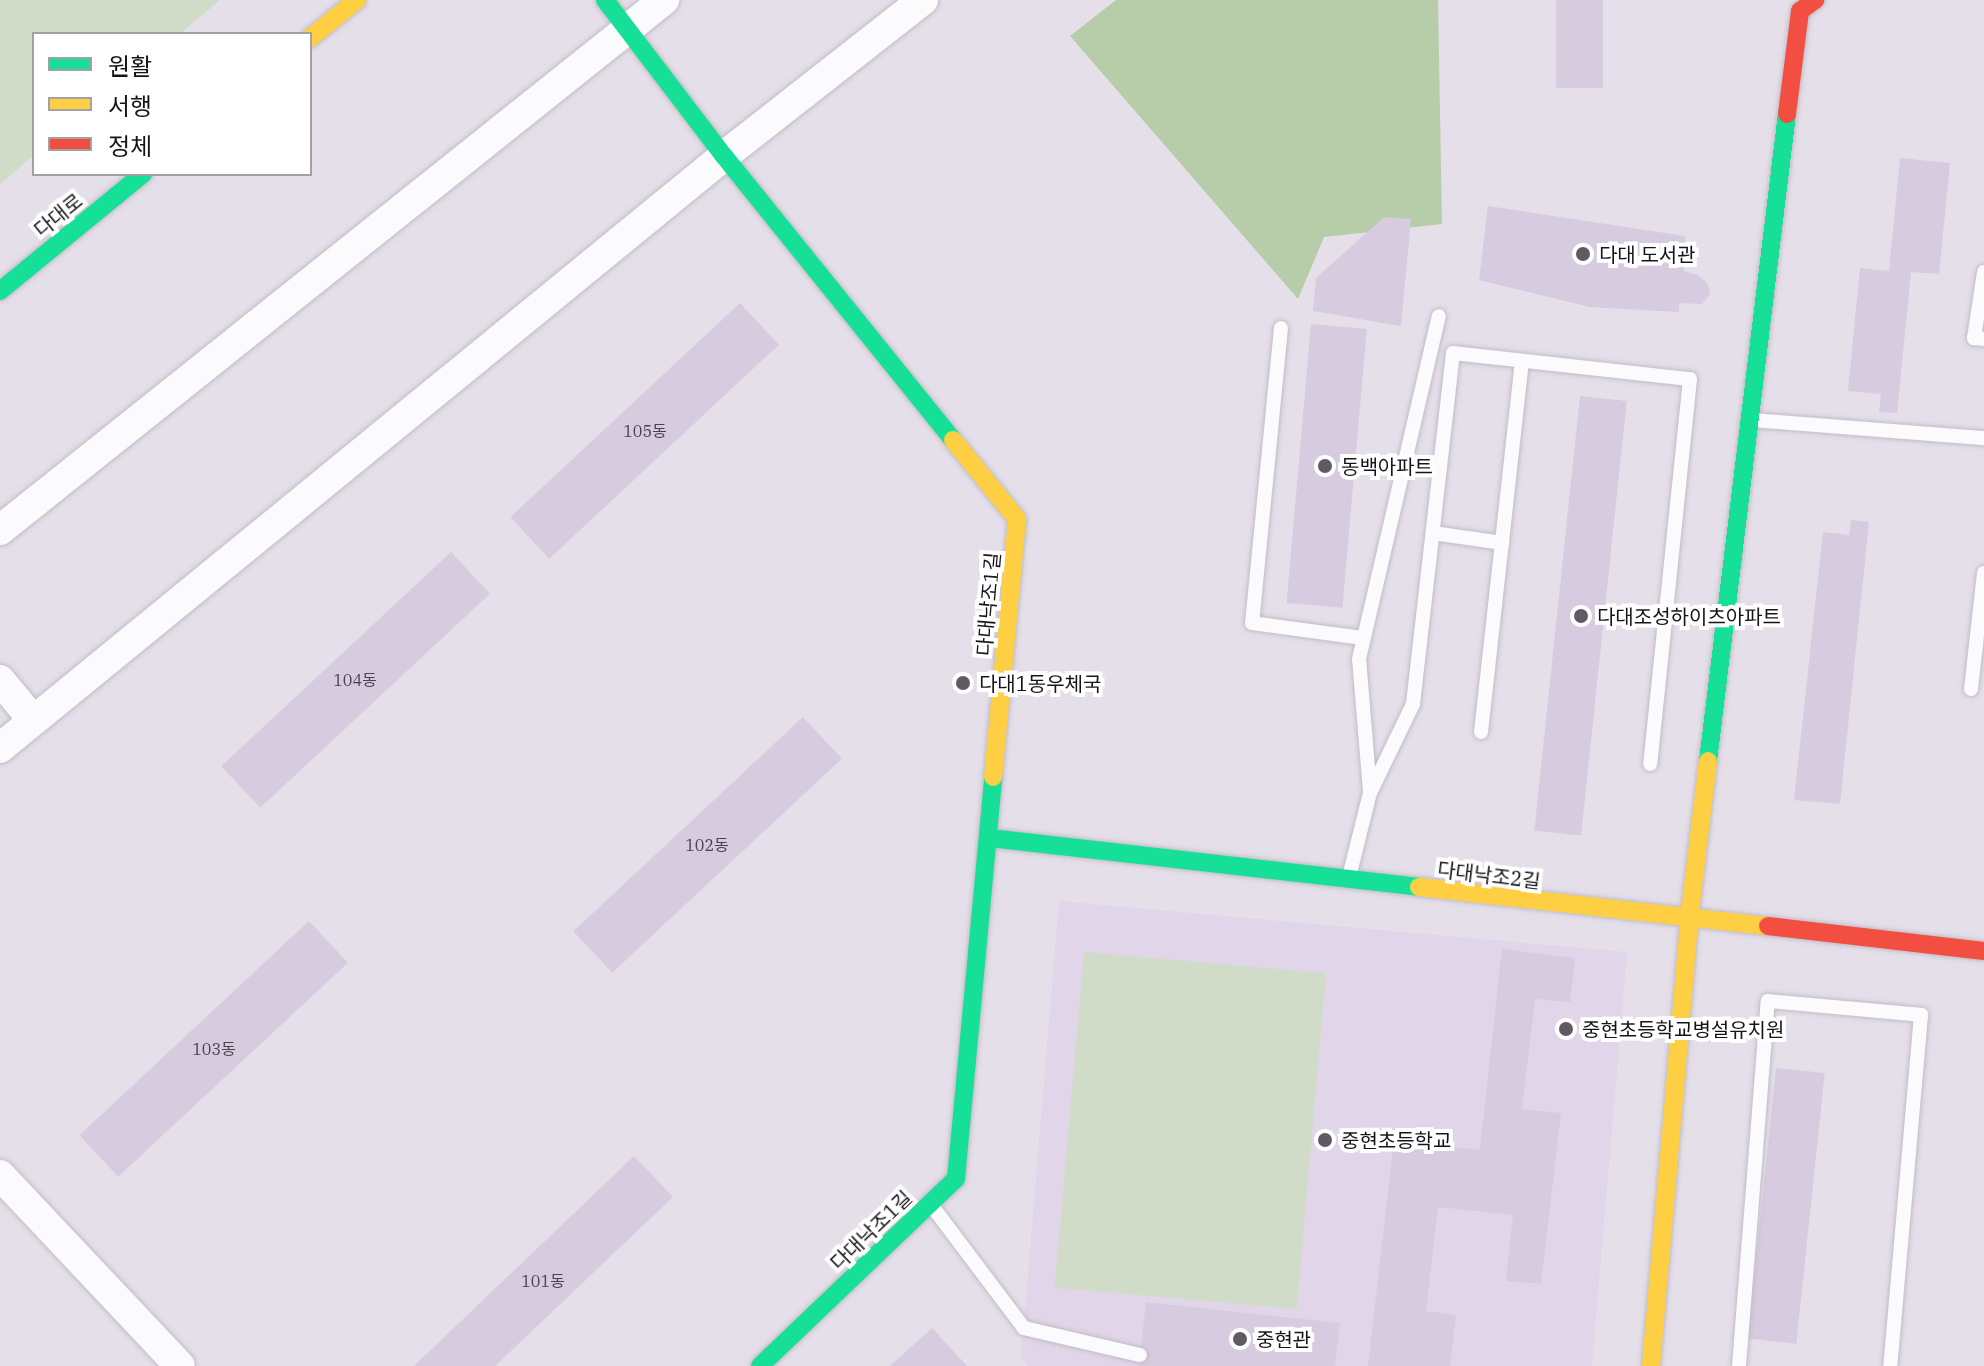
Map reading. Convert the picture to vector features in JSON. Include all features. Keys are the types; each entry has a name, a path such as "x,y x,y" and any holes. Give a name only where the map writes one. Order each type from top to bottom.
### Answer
{"street":[{"path":"312,36 357,0"},
{"name":"다대낙조1길","path":"605,0 724,156 1017,519 990,838 956,1179 760,1366"},
{"path":"0,530 664,0"},
{"path":"0,748 724,156 923,0"},
{"path":"1651,1366 1689,920 1749,420 1800,11 1815,0"},
{"name":"다대로","path":"0,291 141,176"},
{"path":"0,680 33,720"},
{"name":"다대낙조2길","path":"990,838 1689,920 1984,951"},
{"path":"0,1175 180,1366"}],"lane":[{"path":"1984,272 1974,338 1984,339"},
{"path":"1370,793 1359,659 1439,316"},
{"path":"1281,328 1252,623 1363,638"},
{"path":"1348,881 1370,793 1413,704 1453,353 1690,379 1650,764"},
{"path":"1481,732 1522,361"},
{"path":"1749,420 1984,438"},
{"path":"1433,533 1502,543"},
{"path":"1971,689 1984,573"},
{"path":"1739,1366 1768,1001 1921,1015 1890,1366"},
{"path":"931,1204 1024,1328 1140,1355"}],"shaded area":[{"name":"중현초등학교","path":"1059,901 1627,952 1592,1366 1028,1366 1021,1357"}],"green space":[{"path":"0,0 220,0 182,32 32,32 32,157 0,184"},
{"path":"1116,0 1438,0 1442,224 1324,237 1298,299 1070,36"},
{"path":"1084,952 1326,973 1297,1309 1055,1288"}],"building":[{"path":"1556,0 1603,0 1603,88 1556,88"},
{"path":"1900,158 1950,163 1939,274 1911,272 1897,413 1879,412 1881,394 1848,391 1860,268 1889,271"},
{"name":"다대 도서관","path":"1488,206 1685,236 1684,271 1698,275 1707,283 1710,294 1702,304 1679,303 1679,312 1590,307 1479,280"},
{"path":"1384,217 1411,219 1401,326 1313,311 1316,278"},
{"path":"740,303 779,345 549,559 510,517"},
{"name":"동백아파트","path":"1311,324 1367,329 1342,608 1287,603"},
{"name":"다대조성하이츠아파트","path":"1580,396 1627,401 1581,836 1534,831"},
{"path":"1851,520 1869,522 1840,804 1794,800 1823,532 1849,535"},
{"path":"451,552 490,594 260,808 221,766"},
{"path":"803,717 842,759 612,973 573,931"},
{"path":"309,921 348,963 118,1177 79,1135"},
{"path":"1502,949 1575,958 1570,1002 1535,999 1522,1109 1561,1113 1541,1284 1506,1281 1513,1215 1438,1207 1426,1311 1456,1315 1450,1366 1368,1366 1394,1140 1480,1150"},
{"path":"1776,1068 1825,1073 1796,1344 1748,1339"},
{"path":"634,1156 673,1197 495,1366 414,1366"},
{"name":"중현관","path":"1146,1302 1340,1323 1335,1366 1139,1366"},
{"path":"932,1328 967,1366 890,1366"}],"traffic: fast":[{"path":"605,0 724,156 953,440"},
{"path":"1708,761 1787,114"},
{"path":"0,291 141,176"},
{"path":"760,1366 956,1179 993,777"},
{"path":"990,838 1419,887"}],"traffic: slow":[{"path":"312,36 357,0"},
{"path":"953,440 1017,519 993,777"},
{"path":"1651,1366 1689,920 1708,761"},
{"path":"1419,887 1768,926"}],"traffic: jam":[{"path":"1787,114 1800,11 1815,0"},
{"path":"1768,926 1984,951"}],"place":[{"name":"다대 도서관","path":"1583,254"},
{"name":"동백아파트","path":"1325,466"},
{"name":"다대조성하이츠아파트","path":"1581,616"},
{"name":"다대1동우체국","path":"963,683"},
{"name":"중현초등학교병설유치원","path":"1566,1029"},
{"name":"중현초등학교","path":"1325,1140"},
{"name":"중현관","path":"1240,1339"}]}
